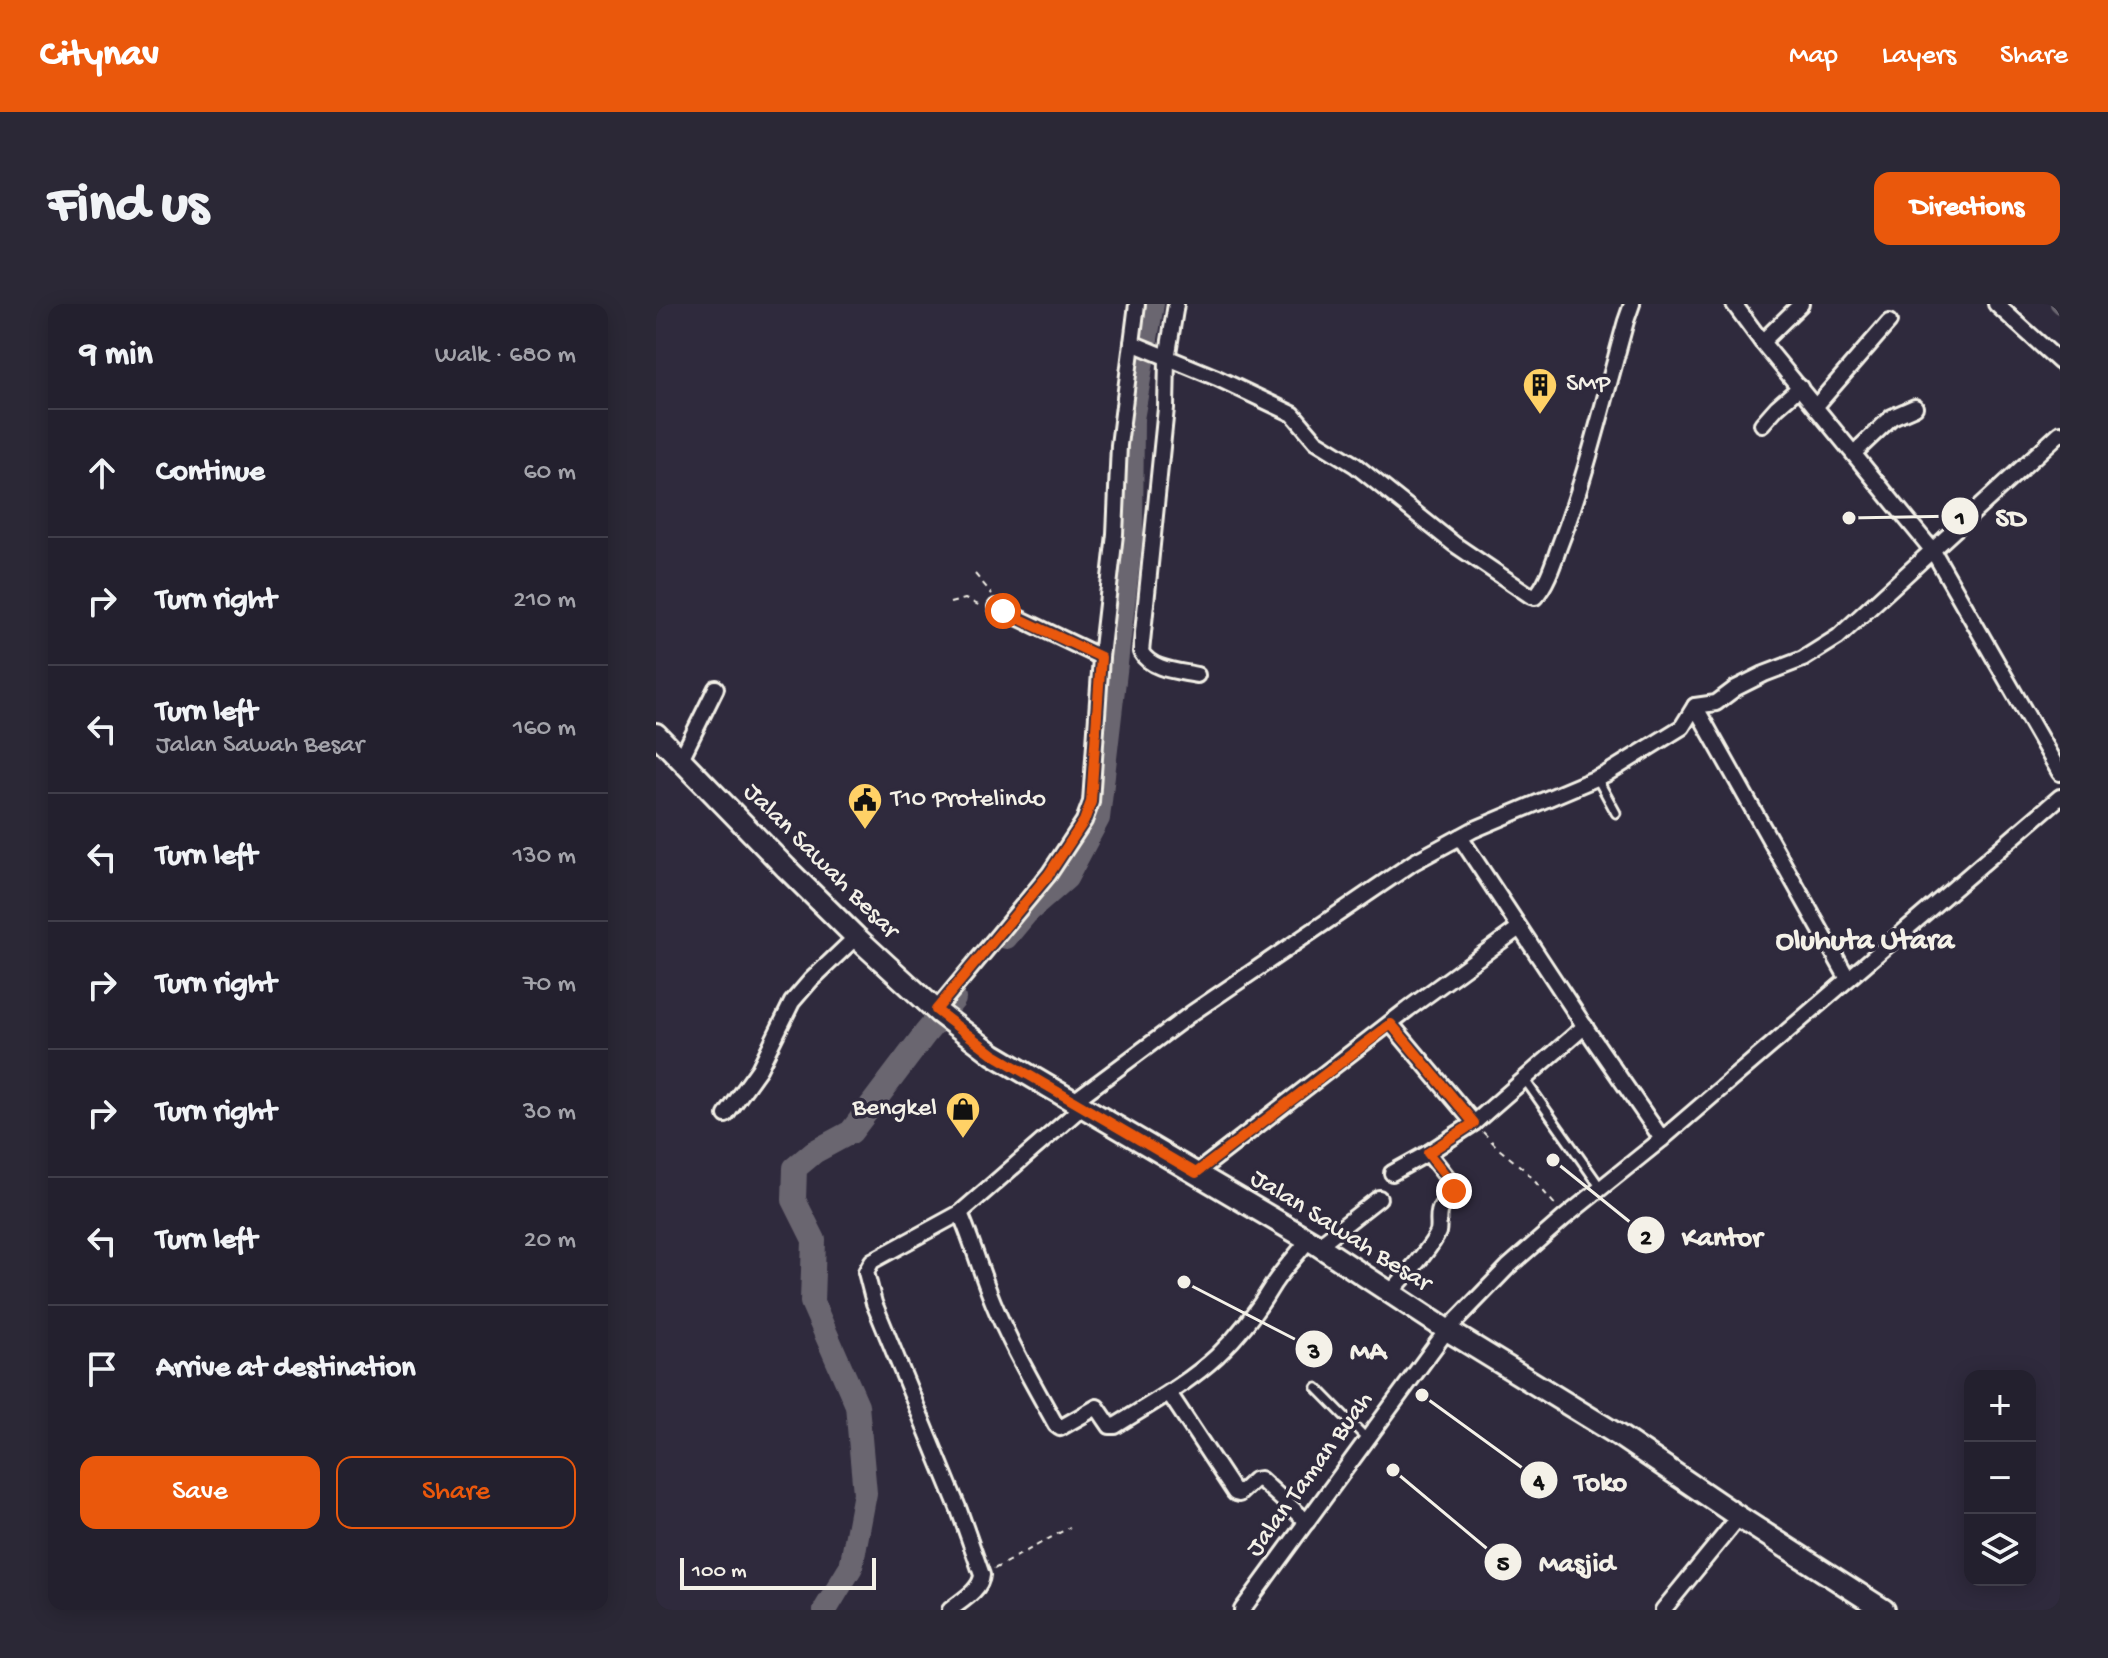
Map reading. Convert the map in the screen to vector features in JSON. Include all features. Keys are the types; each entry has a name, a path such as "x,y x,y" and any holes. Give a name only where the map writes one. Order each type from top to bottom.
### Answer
{"main road":[{"name":"Jalan Sawah Besar","path":"656,734 856,937 938,1012 993,1054 1314,1242 1447,1330 1618,1435 1884,1610"}],"street":[{"path":"938,1012 1049,874 1084,821 1091,802 1101,657 1115,534 1119,445 1136,345 1137,304"},
{"path":"1176,304 1162,357 1166,408 1141,652 1152,664 1197,675"},
{"path":"1136,345 1293,414 1316,441 1355,465 1454,544 1535,597 1553,564 1574,508 1632,304"},
{"path":"1734,304 1933,551 2060,773"},
{"path":"1762,342 1801,304"},
{"path":"1996,304 2060,362"},
{"path":"1816,406 1889,322"},
{"path":"1762,424 1800,387"},
{"path":"1854,453 1892,417 1915,407"},
{"path":"1695,706 1716,703 1736,688 1803,659 1838,637 2060,433"},
{"path":"996,607 1101,657"},
{"path":"681,759 716,688"},
{"path":"950,1610 978,1587 982,1575 959,1510 874,1303 866,1272 872,1261 960,1213 1078,1104 1162,1034 1336,914 1414,862 1460,837 1597,778 1682,727 1695,706"},
{"path":"1695,706 1848,979"},
{"name":"Jalan Taman Buah","path":"1242,1610 1447,1330 1508,1267 2060,797"},
{"path":"1460,837 1662,1139"},
{"path":"1196,1173 1408,1009 1519,928"},
{"path":"726,1115 759,1069 798,993 856,937"},
{"path":"1391,1024 1477,1125"},
{"path":"1392,1173 1477,1125 1585,1026"},
{"path":"1391,1292 1431,1243 1439,1230 1441,1207 1454,1191 1454,1186 1428,1153"},
{"path":"960,1213 1005,1329 1036,1390 1058,1427 1063,1428 1095,1407 1100,1409 1110,1426 1115,1426 1182,1385 1250,1321 1274,1283 1314,1242 1379,1198"},
{"path":"1169,1393 1235,1493 1239,1494 1254,1480 1260,1479 1307,1522"},
{"path":"1663,1610 1739,1517"}],"lane":[{"path":"1597,778 1616,813"},
{"path":"1525,1080 1601,1188"},
{"path":"1317,1388 1367,1439"}],"path":[{"path":"950,603 965,599 987,608 996,607 996,597 975,574"},
{"path":"1477,1125 1499,1149 1526,1171 1565,1217"},
{"path":"982,1575 1070,1527"}],"waterway":[{"path":"1006,937 1026,913 1066,878 1098,818 1131,534 1132,419 1152,304"},
{"path":"2057,304 2060,307"},
{"path":"825,1610 851,1567 865,1493 857,1405 812,1302 814,1240 794,1200 795,1168 814,1152 851,1132 954,999"}],"place":[{"name":"SMP","path":"1540,416"},
{"name":"SD","path":"1849,518"},
{"name":"T10 Protelindo","path":"865,831"},
{"name":"Bengkel","path":"963,1140"},
{"name":"Kantor","path":"1553,1160"},
{"name":"MA","path":"1184,1282"},
{"name":"Toko","path":"1422,1395"},
{"name":"Masjid","path":"1393,1470"}],"district":[{"name":"Oluhuta Utara","path":"1865,942"}],"route":[{"path":"1003,611 1101,657 1091,802 1084,821 1049,874 936,1010 993,1054 1196,1173 1391,1024 1474,1123 1428,1153 1454,1186 1454,1191"}]}
